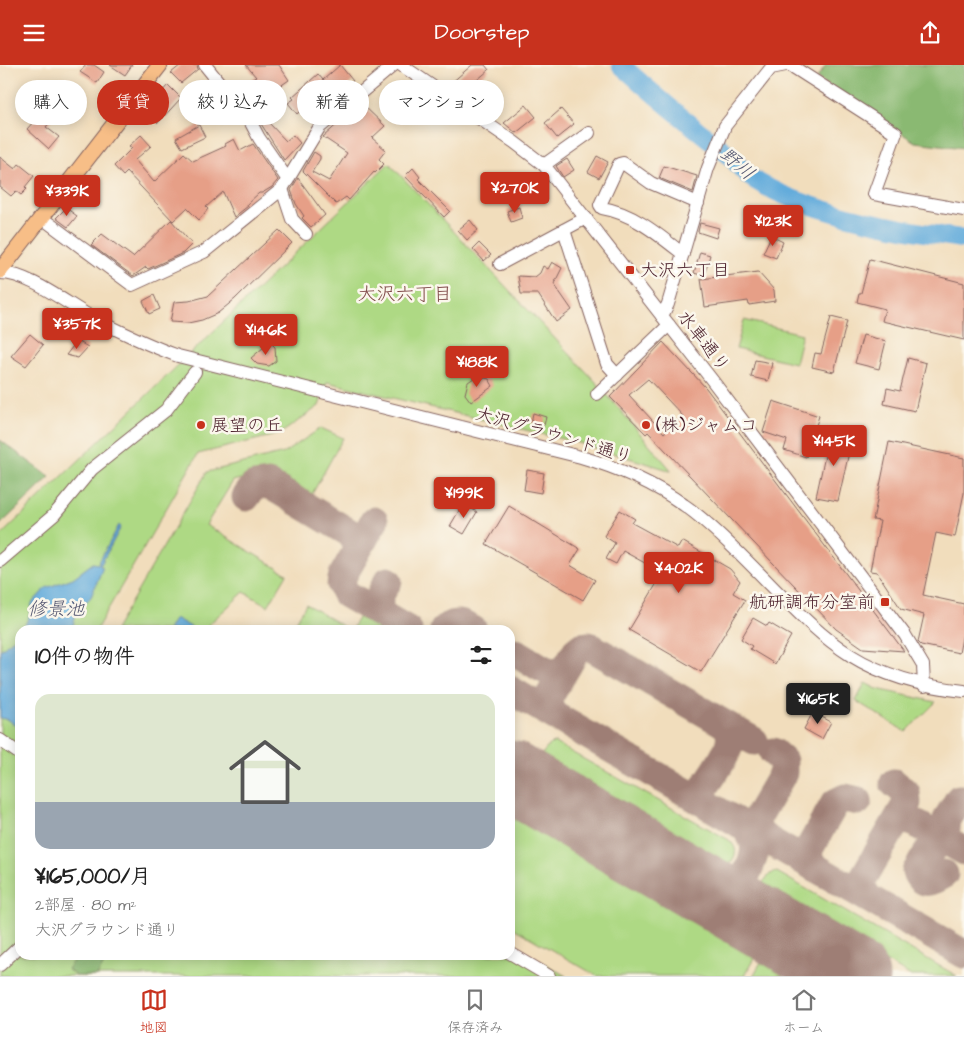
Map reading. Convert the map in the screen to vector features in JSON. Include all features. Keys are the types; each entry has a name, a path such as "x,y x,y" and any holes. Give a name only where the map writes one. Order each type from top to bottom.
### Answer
{"main road":[{"path":"0,272 160,65"}],"street":[{"path":"205,65 250,121 285,184 292,219 306,235"},
{"path":"42,218 132,285 204,252 285,184 319,128 394,65"},
{"name":"水車通り","path":"401,65 514,141 544,165 905,635 923,665 924,686"},
{"path":"597,394 617,375 665,321 668,304 698,203 722,132 732,115 771,67 788,65 896,133 895,141 874,194 964,210"},
{"path":"544,165 589,133"},
{"path":"683,254 656,232 618,210 602,208 600,205 619,164 623,163 651,183 698,203"},
{"path":"500,264 586,218"},
{"path":"564,230 607,364 617,375"},
{"name":"大沢グラウンド通り","path":"0,272 20,276 124,333 178,356 581,457 618,468 647,481 685,505 713,528 811,627 837,648 873,669 924,686 964,691"},
{"path":"0,561 54,515 92,469 166,410 195,372"},
{"path":"0,739 15,751"},
{"path":"0,965 15,951"},
{"path":"515,956 549,976"}],"green space":[{"path":"826,65 964,65 964,148 915,142 817,78"},
{"path":"389,163 596,382 672,471 579,443 327,382 319,406 280,434 198,454 99,625 15,625 15,960 515,960 515,947 566,976 0,976 0,536"},
{"path":"744,320 802,334 795,363 736,349"},
{"path":"321,428 343,438 311,496 269,471 233,481 206,525 287,574 268,606 244,592 208,625 118,625 207,472 284,453"},
{"path":"0,440 50,477 0,525"},
{"path":"306,604 341,625 294,625"},
{"path":"361,613 379,625 354,625"},
{"path":"865,683 877,689 936,702 906,732 856,701"},
{"path":"555,743 729,840 734,845 735,850 732,862 726,865 717,863 544,762 542,754 550,744"},
{"path":"515,817 756,955 744,976 597,976 515,929"},
{"path":"777,872 957,976 911,976 768,892 763,887 763,882 770,874"},
{"path":"764,957 795,976 753,976"},
{"path":"74,960 106,960 97,976 76,976 67,969"}],"water":[{"name":"修景池","path":"119,525 121,527 100,566 103,567 91,597 77,611 73,625 25,625 32,603 46,588 73,578 93,563 98,564"},
{"path":"175,618 187,625 171,625"},
{"name":"修景池","path":"15,638 15,725 9,720 0,718 0,650"}],"building":[{"path":"86,65 94,65 104,72 97,80 97,83 80,72"},
{"path":"110,65 132,65 125,75"},
{"path":"181,65 197,65 198,69 185,80 179,81 171,73"},
{"path":"246,65 279,65 289,80 251,80 256,77"},
{"path":"340,65 352,80 323,80"},
{"path":"472,65 485,65 489,70 477,80 455,80"},
{"path":"318,74 323,80 311,80"},
{"path":"169,86 179,96 179,100 169,111"},
{"path":"297,93 297,114 288,103 294,99 292,97"},
{"path":"526,105 536,117 516,133 504,123"},
{"path":"561,109 574,124 557,138 545,123"},
{"path":"369,111 379,120 379,125 385,126 372,138 386,150 379,159 384,164 374,172 349,200 346,197 336,204 303,171 314,152 320,156 320,159 312,172 329,181 347,153 323,137 336,125 369,125"},
{"path":"31,125 48,125 46,127 59,137 49,149 27,129"},
{"path":"199,125 205,137 182,148 176,138"},
{"path":"262,125 271,125 286,141 293,135 300,143 284,160"},
{"path":"141,135 151,146 135,160 154,182 184,153 193,161 226,146 225,144 234,139 240,151 253,144 278,180 272,187 259,193 247,204 248,206 234,217 223,192 206,207 208,209 199,220 187,208 173,221 127,172 123,176 114,166 132,148 129,146"},
{"path":"597,156 608,162 599,178 588,172"},
{"path":"0,157 15,169 19,164 34,176 25,187 27,189 21,195 16,191 11,196 0,187"},
{"path":"567,159 574,170 563,177 556,166"},
{"path":"664,166 697,176 693,192 659,178"},
{"path":"413,168 420,177 418,179 450,211 444,217 405,176"},
{"path":"298,178 325,215 311,227 302,218 304,216 296,204 291,190"},
{"path":"519,207 522,218 511,222 507,211"},
{"path":"66,208 77,216 68,227 56,218"},
{"path":"171,220 192,244 183,253 148,269 146,267 133,276 91,245 102,234 133,257"},
{"path":"470,220 478,230 467,240 458,230"},
{"path":"700,223 719,228 716,238 698,232"},
{"path":"279,230 292,243 235,299 218,313 202,320 188,323 170,322 174,302 189,301 208,296"},
{"path":"771,236 783,242 776,258 763,253"},
{"path":"479,243 491,255 484,261 473,249"},
{"path":"700,252 710,255 704,276 694,273"},
{"path":"870,259 964,283 964,340 882,321 885,309 857,302"},
{"path":"552,262 562,268 554,284 572,310 556,322 538,294 521,294 518,276 535,277 540,273 543,266 548,269"},
{"path":"758,272 774,290 775,301 749,305 748,301 705,307 701,279"},
{"path":"154,295 160,309 149,314 143,301"},
{"path":"831,317 847,321 834,372 812,367 815,353 821,354"},
{"path":"30,334 43,345 26,366 11,356"},
{"path":"863,335 886,341 879,369 855,363"},
{"path":"77,341 88,347 78,358 66,355"},
{"path":"270,342 275,347 276,361 269,366 257,364 251,358"},
{"path":"663,342 706,388 904,651 863,648 836,629 648,432 646,434 610,397","holes":["648,379 683,416 664,433 629,395"]},
{"path":"908,358 926,363 915,411 884,404 887,388 900,391"},
{"path":"755,360 772,363 768,381 751,377"},
{"path":"477,376 489,379 493,386 471,402 465,394 468,382"},
{"path":"773,401 819,416 806,457 784,450 787,440 763,432"},
{"path":"533,413 546,417 544,425 531,423"},
{"path":"830,433 852,439 838,501 816,497"},
{"path":"889,442 964,458 964,493 955,537 936,533 923,595 964,604 964,628 959,653 921,645 918,642 924,615 901,609 877,572 870,571 880,521 873,520"},
{"path":"527,470 544,473 541,493 524,490"},
{"path":"463,504 477,512 464,534 450,526"},
{"path":"509,506 580,549 570,565 595,580 583,600 486,544"},
{"path":"620,510 635,519 632,523 678,548 682,541 730,569 740,581 733,593 745,600 701,672 629,630 663,573 623,551 616,564 606,559 615,543 604,536"},
{"path":"753,618 767,626 769,623 791,636 775,664 750,649 752,646 741,639"},
{"path":"813,712 831,722 822,739 804,729"}],"waterway":[{"name":"野川","path":"621,65 671,109 727,153 750,177 771,189 824,210 853,218 964,239"}],"taxiway":[{"path":"246,497 254,486 268,484 350,533 356,541 356,552"},
{"path":"374,521 343,575 341,584 346,594 399,625"},
{"path":"384,616 379,607 379,598 388,581"},
{"path":"451,625 462,625"},
{"path":"554,715 548,705 549,697 576,651 581,647 589,646 754,741"},
{"path":"515,652 538,666 553,672 560,671 567,666"},
{"path":"515,693 964,954"},
{"path":"709,806 703,796 704,788 729,746 729,730 724,724"},
{"path":"762,836 756,827 757,818 783,773 783,761 773,752"},
{"path":"868,898 862,888 862,880 907,803 906,793 894,783"},
{"path":"814,867 808,857 809,849 835,803 845,798 858,801"},
{"path":"944,874 933,880 925,881 916,872 928,852 936,846 938,836 946,829 947,819 959,799 964,799"},
{"path":"895,824 904,820 911,821 964,851"},
{"path":"742,825 751,836 755,847 742,886 742,897 747,908 764,924"},
{"path":"699,886 722,890 732,887 742,880"}],"runway":[{"path":"515,779 854,976"}],"place":[{"name":"大沢六丁目","path":"630,270"},
{"name":"展望の丘","path":"201,425"},
{"name":"(株)ジャムコ","path":"646,425"},
{"name":"航研調布分室前","path":"885,602"}],"district":[{"name":"大沢六丁目","path":"405,293"}]}
